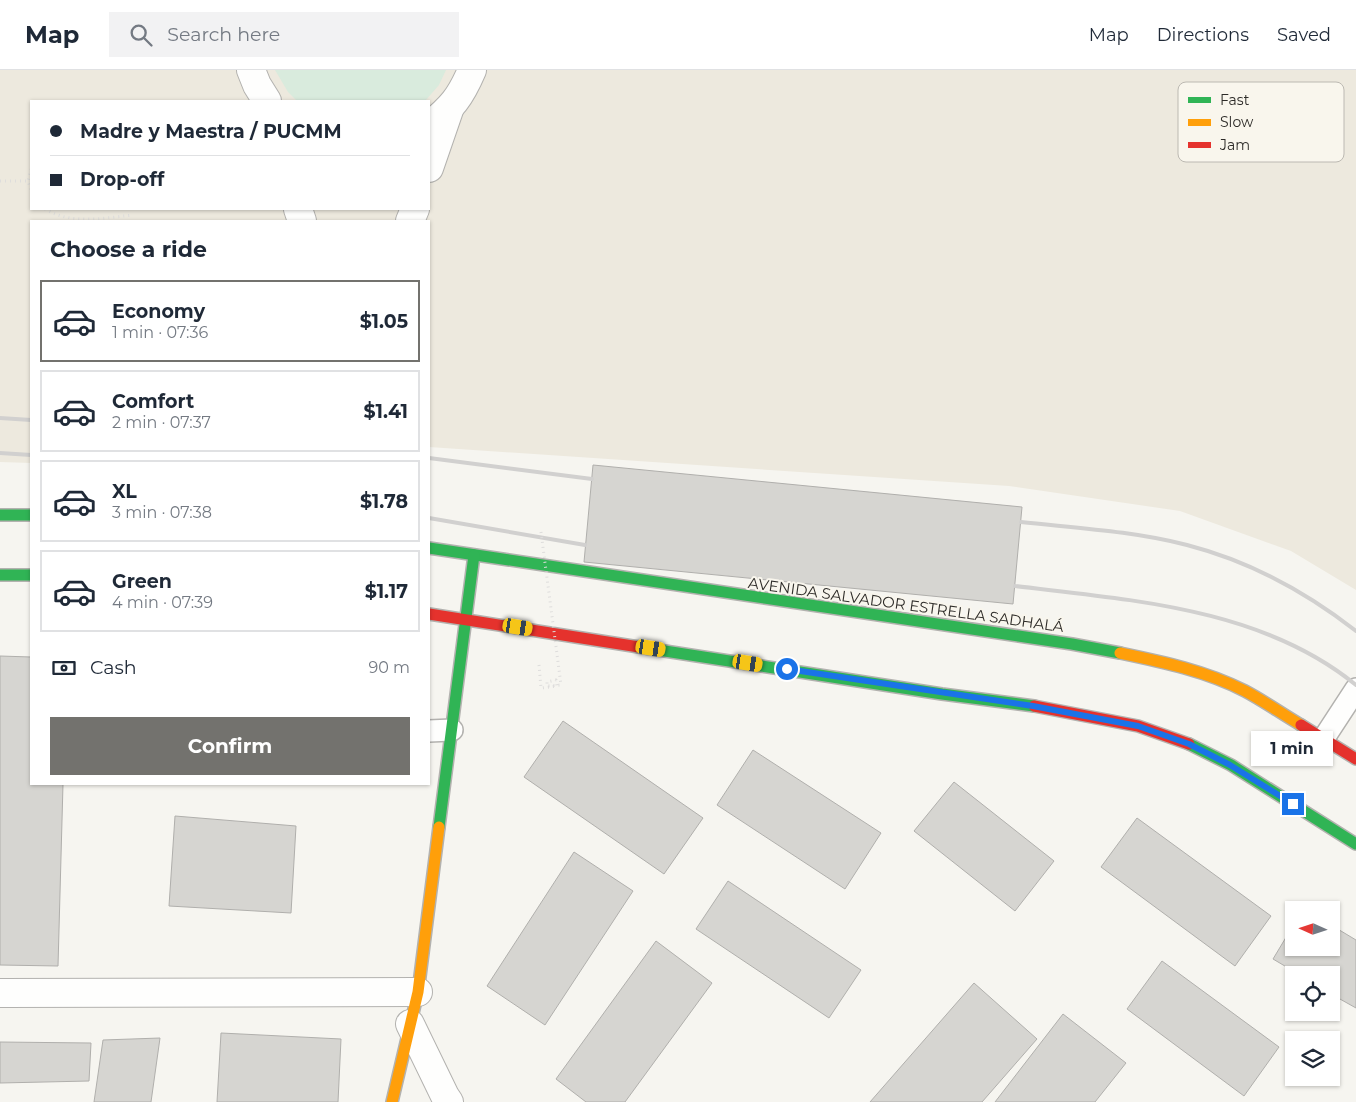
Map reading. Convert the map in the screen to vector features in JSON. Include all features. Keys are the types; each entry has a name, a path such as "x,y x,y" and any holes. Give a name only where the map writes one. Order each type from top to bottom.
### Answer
{"main road":[{"path":"0,515 30,515"},
{"name":"AVENIDA SALVADOR ESTRELLA SADHALÁ","path":"430,548 1062,643 1175,664 1245,691 1356,759"},
{"path":"392,1102 418,992 474,555"},
{"path":"0,575 30,575"},
{"path":"430,614 1033,706 1138,726 1189,744 1230,765 1356,844"}],"street":[{"path":"251,70 267,100"},
{"path":"430,163 439,118 464,90 472,70"},
{"path":"0,993 418,992"},
{"path":"410,1024 449,1102"}],"lane":[{"path":"1324,738 1356,689"},
{"path":"430,731 452,730"}],"path":[{"path":"30,172 28,181 30,187"},
{"path":"0,181 28,181"},
{"path":"47,210 62,217 87,219 133,215"},
{"path":"541,532 561,685 554,686 547,686 547,682 556,680 557,686 541,688"}],"shaded area":[{"path":"0,70 1356,70 1356,590 1291,551 1180,511 1009,486 430,447 430,220 30,220 30,463 0,462"}],"green space":[{"path":"275,70 446,70 439,85 426,100 296,100 288,92"}],"building":[{"path":"593,465 1022,507 1013,604 584,562"},
{"path":"0,656 30,657 30,785 63,785 58,966 0,965"},
{"path":"563,721 703,818 664,874 524,777"},
{"path":"753,750 881,833 845,889 717,805"},
{"path":"954,782 1054,861 1015,911 914,831"},
{"path":"175,816 296,826 291,913 169,906"},
{"path":"1137,818 1271,916 1235,966 1101,867"},
{"path":"574,852 633,891 545,1025 487,986"},
{"path":"728,881 861,970 829,1018 696,929"},
{"path":"1340,930 1356,940 1356,1008 1340,999 1340,966 1285,966 1273,959 1285,939 1285,956 1340,956"},
{"path":"656,941 712,983 625,1102 586,1102 556,1079"},
{"path":"1162,961 1279,1047 1244,1096 1127,1009"},
{"path":"974,983 1037,1039 982,1102 870,1102"},
{"path":"1063,1014 1126,1063 1095,1102 995,1102"},
{"path":"221,1033 341,1039 338,1102 217,1102"},
{"path":"160,1038 151,1102 94,1102 103,1040"},
{"path":"0,1042 91,1043 89,1081 0,1083"}],"railway":[{"path":"0,418 30,420"},
{"path":"0,453 30,455"},
{"path":"430,458 592,479"},
{"path":"430,518 585,545"},
{"path":"1021,522 1146,536 1210,552 1276,579 1317,603 1356,631"},
{"path":"1015,586 1149,603 1194,612 1237,624 1279,639 1319,659 1356,685"}],"traffic: fast":[{"path":"0,515 30,515"},
{"path":"430,548 1072,644 1120,653"},
{"path":"439,827 474,555"},
{"path":"0,575 30,575"},
{"path":"639,647 942,694 1034,706"},
{"path":"1189,744 1231,765 1356,844"}],"traffic: slow":[{"path":"1120,653 1168,664 1215,678 1252,695 1301,725"},
{"path":"392,1102 418,992 439,827"}],"traffic: jam":[{"path":"430,614 639,647"},
{"path":"1034,706 1138,726 1189,744"},
{"path":"1301,725 1356,759"}],"route":[{"path":"787,669 942,694 1033,706 1138,726 1189,744 1230,765 1293,804"}]}
